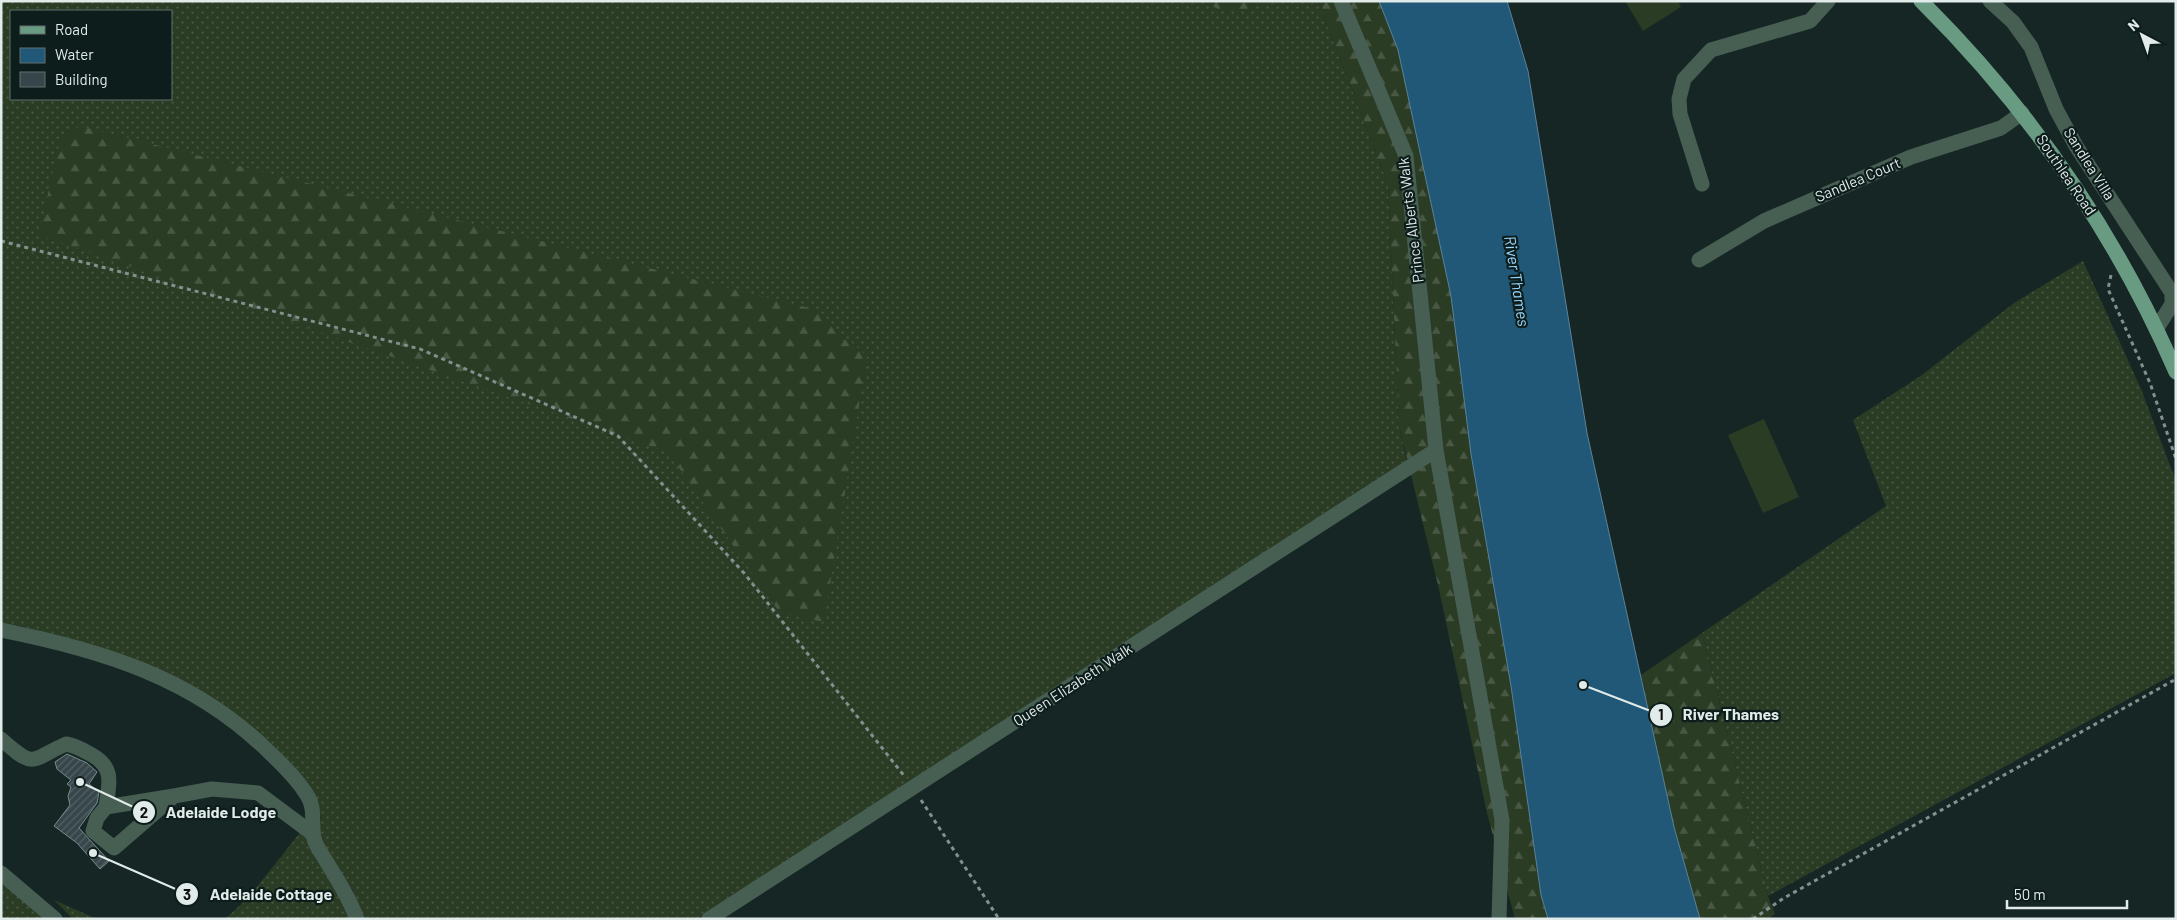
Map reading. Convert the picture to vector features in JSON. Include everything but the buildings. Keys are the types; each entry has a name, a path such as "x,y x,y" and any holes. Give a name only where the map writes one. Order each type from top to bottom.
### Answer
{"main road":[{"name":"Southlea Road","path":"1921,1 1956,36 2022,113 2066,173 2118,253 2157,328 2176,372"}],"street":[{"name":"Prince Alberts Walk","path":"1341,1 1406,156 1436,450 1502,820 1500,919"},
{"path":"1702,184 1680,114 1679,98 1684,79 1711,50 1810,21 1828,1"},
{"name":"Sandlea Villa","path":"1990,1 2013,22 2031,47 2056,109 2076,146 2172,293 2172,304 2157,328"},
{"name":"Sandlea Court","path":"1699,260 1772,218 1911,157 2001,128 2022,113"},
{"name":"Queen Elizabeth Walk","path":"710,919 1436,450"},
{"path":"1,630 114,658 170,680 195,694 251,735 294,777 311,802 314,820 313,834 317,846 343,887 357,919"},
{"path":"1,739 20,756 30,760 44,758 66,744 77,746 101,761 108,771 109,781 106,807 97,818 93,831 114,848 174,796"},
{"path":"106,807 218,788 258,793 313,834"},
{"path":"1,873 55,919"}],"path":[{"path":"1,241 420,349 618,436 744,572 913,787 999,919"},
{"path":"2118,253 2108,289 2150,383 2176,459"},
{"path":"1753,919 1784,898 2176,679"}],"green space":[{"path":"1,1 1206,1 1208,3 1246,9 1268,1 1318,1 1388,184 1399,426 1408,466 698,919 362,919 353,891 318,835 321,817 311,794 265,743 139,661 21,626 1,624"},
{"path":"1206,1 1268,1 1245,10 1228,11 1213,6"},
{"path":"1318,1 1379,1 1398,50 1451,296 1471,454 1511,686 1541,895 1548,919 1515,919 1487,813 1438,585 1399,426 1388,184"},
{"path":"1625,1 1678,1 1681,7 1643,31"},
{"path":"80,126 813,309 867,356 824,622 780,613 668,452 39,235 60,139"},
{"path":"2083,261 2141,389 2176,481 2176,673 1768,896 1702,633 1886,506 1853,420 1922,375 2014,303"},
{"path":"1764,419 1799,497 1763,513 1728,435"},
{"path":"1702,633 1768,896 1775,914 1768,919 1700,919 1674,827 1641,675"},
{"path":"302,830 352,919 225,919 248,898"},
{"path":"1,876 57,919 1,919"},
{"path":"54,900 97,919 73,919"}],"water":[{"path":"1379,1 1507,1 1528,71 1587,433 1674,827 1700,919 1548,919 1541,895 1511,686 1471,454 1451,296 1398,50"}],"place":[{"name":"River Thames","path":"1583,685"},
{"name":"Adelaide Lodge","path":"80,782"},
{"name":"Adelaide Cottage","path":"93,853"}]}
